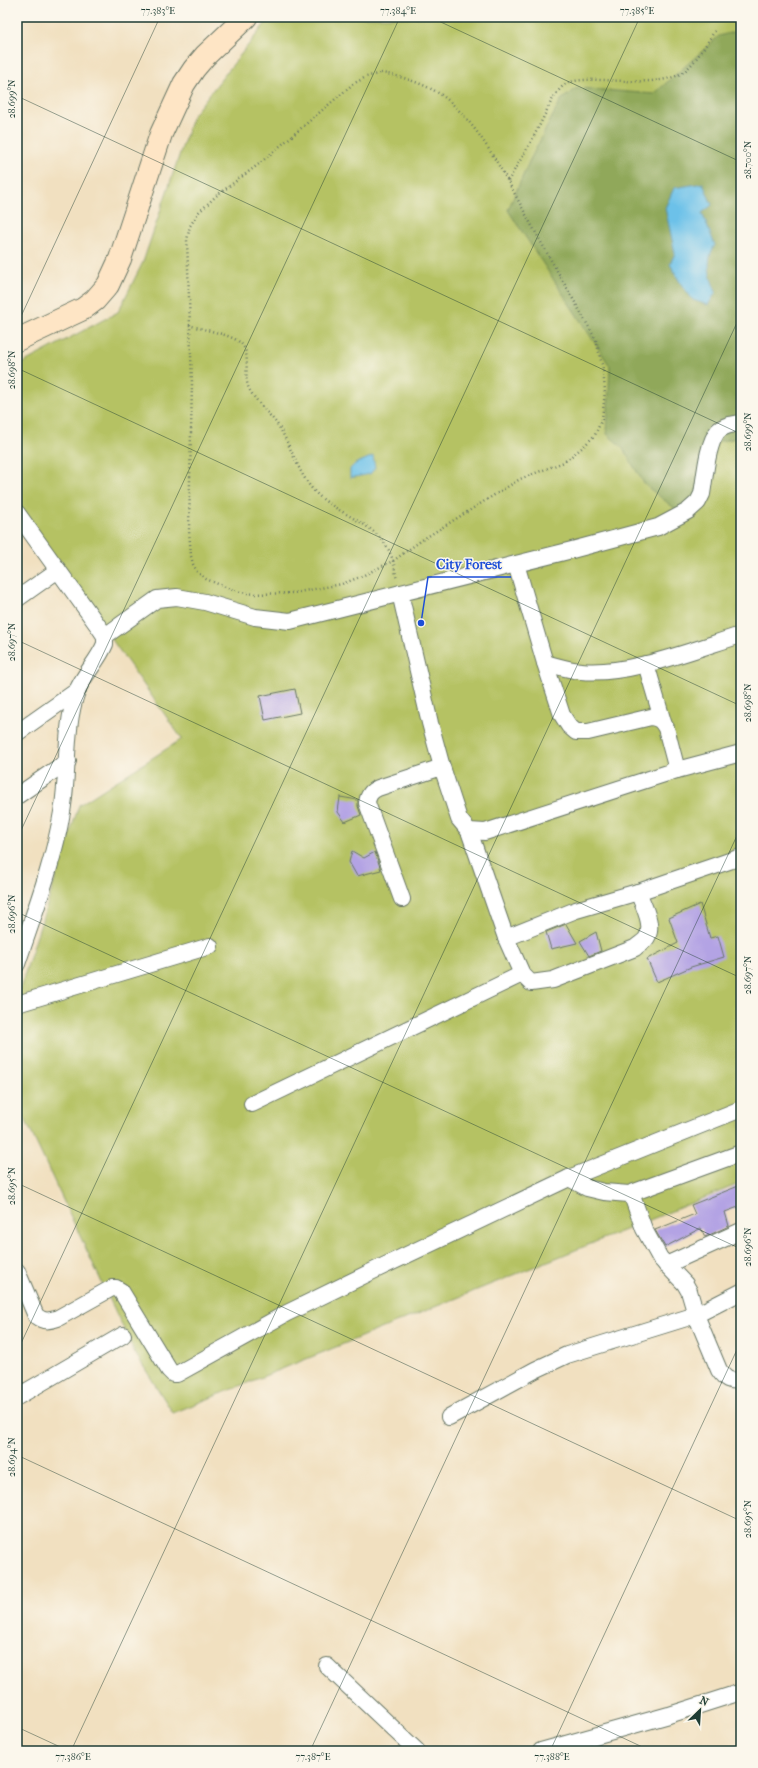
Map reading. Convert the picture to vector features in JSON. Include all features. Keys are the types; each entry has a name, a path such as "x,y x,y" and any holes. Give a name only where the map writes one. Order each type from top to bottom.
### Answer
{"street":[{"path":"17,340 83,309 95,300 108,285 120,259 160,134 184,84 205,56 246,17"},
{"path":"105,636 157,599 176,597 204,602 255,617 290,621 398,587 516,564 658,527 675,519 698,502 702,494 713,439 719,431 728,425 741,423"},
{"path":"17,964 53,850 62,814 68,761 70,723 78,690 106,644 105,636 58,570 19,520"},
{"path":"516,564 545,663 562,715 568,726 576,732 588,732 651,717 658,718 663,722"},
{"path":"17,599 58,570"},
{"path":"398,587 430,723 442,766 459,819 469,831 506,938 522,974 531,982 552,980 635,948 646,939 649,932 649,921 638,892"},
{"path":"545,663 581,671 612,671 646,664 741,635"},
{"path":"646,664 677,770"},
{"path":"17,733 78,690"},
{"path":"469,831 485,832 677,770 741,753"},
{"path":"17,796 68,761"},
{"path":"402,899 367,803 368,796 372,791 378,788 442,766"},
{"path":"506,938 576,910 638,892 741,858"},
{"path":"17,1004 210,946"},
{"path":"252,1104 522,974"},
{"path":"17,1271 36,1316 42,1321 50,1321 58,1318 112,1288 116,1288 120,1291 169,1370 173,1374 177,1374 287,1313 570,1178 741,1109"},
{"path":"570,1178 587,1188 604,1192 629,1194 741,1153"},
{"path":"629,1194 634,1199 644,1229 660,1258 685,1284 719,1370 724,1378 732,1382 741,1380"},
{"path":"666,1265 741,1231"},
{"path":"449,1417 535,1370 567,1355 696,1315 741,1292"},
{"path":"17,1396 123,1335"},
{"path":"327,1666 417,1751"},
{"path":"541,1751 669,1715 741,1692"}],"path":[{"path":"508,182 539,127 548,107 563,85 575,80 646,81 670,77 687,69 716,29"},
{"path":"381,73 398,75 446,98 465,118 498,164 508,182 596,340 603,369 605,391 602,419 595,435 564,462 520,480 422,540 378,570 342,584 293,593 254,594 235,591 206,579 197,572 192,564 189,530 192,383 187,240 190,226 199,212 216,196 260,164 353,84 366,77 381,73"},
{"path":"189,325 226,335 238,341 245,348 248,388 277,425 306,480 318,495 327,502 374,531 382,539 393,561 398,587"}],"green space":[{"path":"274,17 741,17 741,1183 173,1413 135,1353 17,1102 17,998 79,805 182,739 17,505 17,366 118,312 143,262 193,115 268,20"},
{"path":"741,30 741,437 707,444 691,521 645,485 622,447 607,434 610,366 508,210 529,162 561,100 577,88 654,94 719,36"}],"water":[{"path":"703,183 712,205 702,213 715,245 710,257 709,268 711,280 716,292 708,305 693,300 681,284 670,264 675,253 665,208 674,188"},
{"path":"373,456 375,468 370,474 350,478 350,469 355,464"}],"building":[{"path":"295,689 300,713 265,720 260,696"},
{"path":"340,797 358,800 361,815 345,822 338,812"},
{"path":"352,851 364,858 375,852 381,870 357,876 349,862"},
{"path":"700,904 710,938 718,936 724,957 691,967 657,982 647,959 678,943 669,918"},
{"path":"566,924 577,943 551,949 546,932"},
{"path":"596,932 601,951 589,956 580,941"},
{"path":"741,1185 741,1206 725,1212 729,1226 705,1237 701,1228 665,1247 655,1230 695,1214 691,1205"}],"place":[{"name":"City Forest","path":"421,623"}]}
